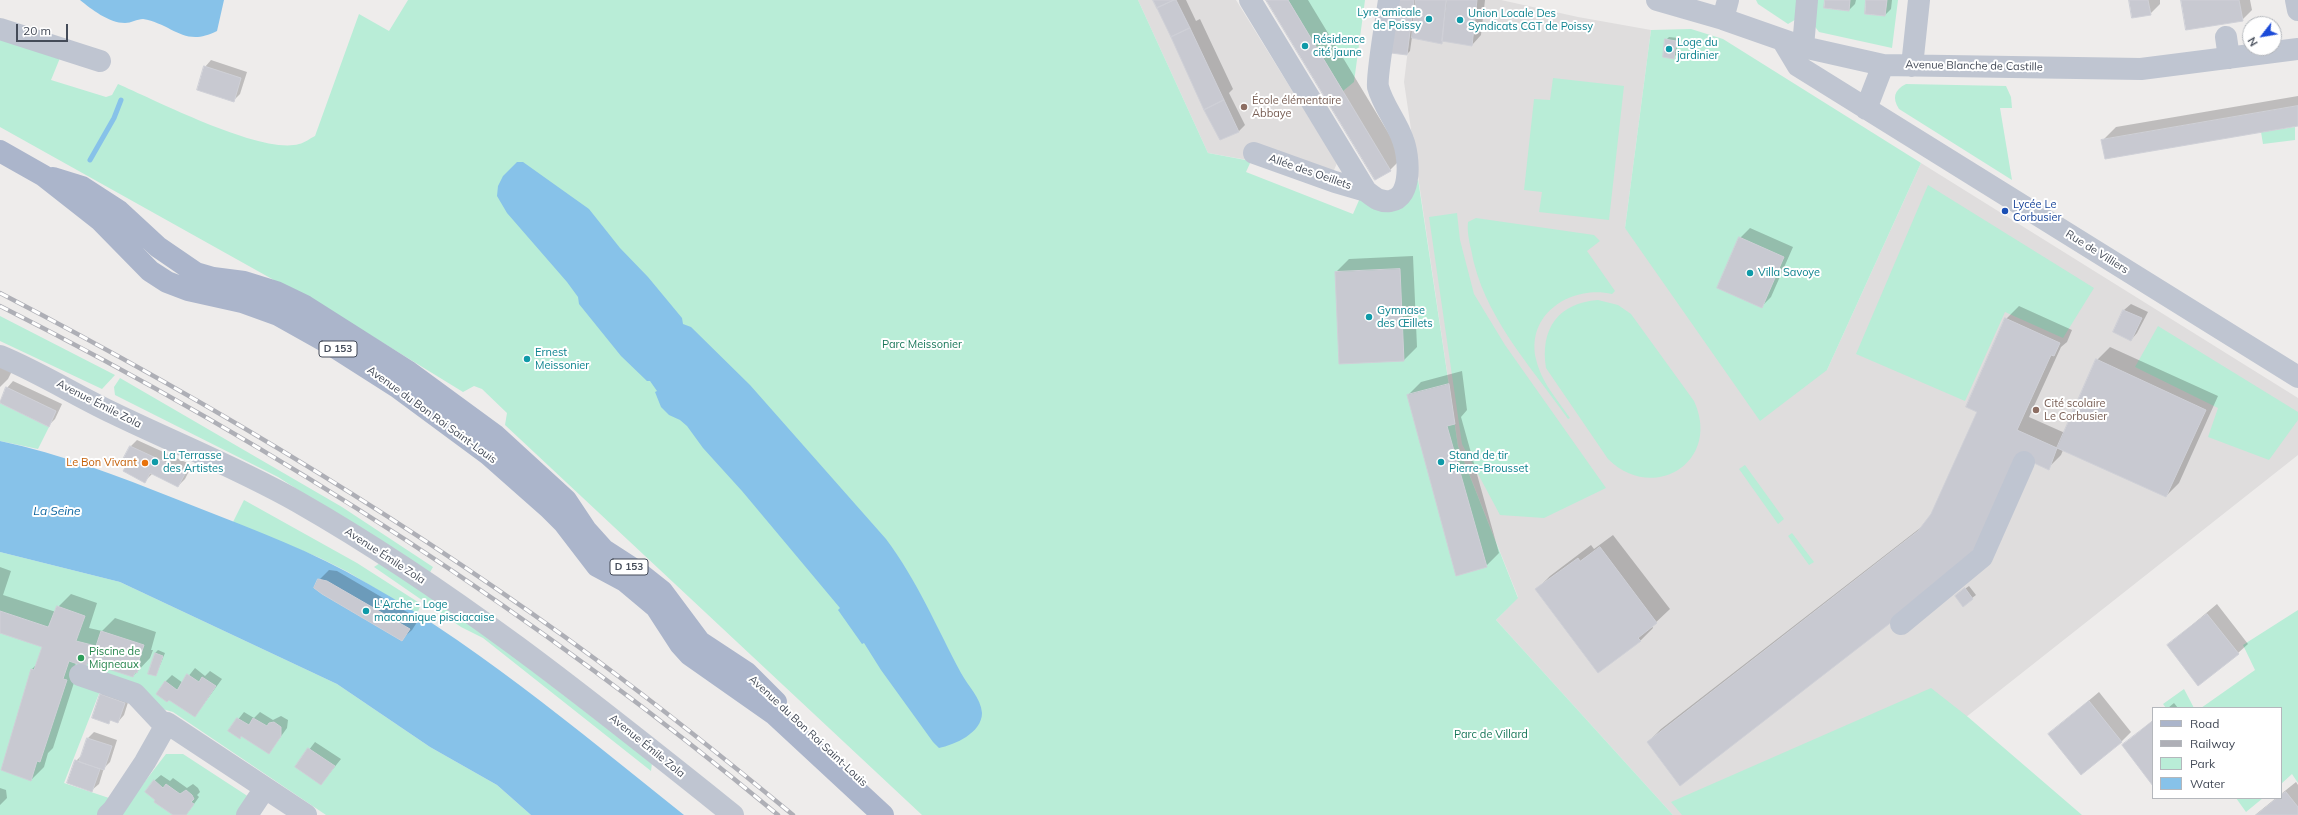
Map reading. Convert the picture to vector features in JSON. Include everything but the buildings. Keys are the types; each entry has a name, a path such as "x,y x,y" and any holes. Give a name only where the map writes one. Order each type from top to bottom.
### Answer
{"main road":[{"name":"Avenue du Bon Roi Saint-Louis","path":"0,151 44,176 100,220 150,271 167,282 188,290 242,302 278,315 328,343 397,387 468,439 489,455 564,522 597,566 625,580 643,594 656,607 680,644 690,654 774,714 883,815"},
{"name":"Avenue du Bon Roi Saint-Louis","path":"44,176 82,187 101,199 136,225 158,247 196,273 213,278 244,282 276,292 305,306 379,351 463,411 495,435 566,500 586,530 604,550 638,572 662,591 700,642 759,684 898,815"}],"street":[{"name":"Allée des Oeillets","path":"1250,0 1366,191 1378,201 1394,200 1404,189 1408,177 1404,141 1378,86 1390,0"},
{"name":"Avenue Blanche de Castille","path":"1657,0 1725,10 1793,44 1883,65 2141,68 2227,47 2298,49"},
{"path":"1793,44 1807,0"},
{"path":"1912,66 1919,0"},
{"path":"2296,0 2298,10"},
{"path":"0,29 100,61"},
{"name":"Rue de Villiers","path":"1793,44 1798,66 2298,377"},
{"path":"1866,109 1883,65"},
{"name":"Allée des Oeillets","path":"1254,153 1335,182 1366,191"},
{"name":"Avenue Émile Zola","path":"0,356 28,367 114,414 209,456 296,501 370,545 471,612 570,684 733,815"},
{"path":"1901,624 1982,557 2024,462"},
{"path":"80,674 134,694 166,725 306,815"},
{"path":"108,815 113,810 145,762 166,725"},
{"path":"247,815 265,788"}],"shaded area":[{"name":"École élémentaire Abbaye","path":"1138,0 1236,0 1337,163 1332,175 1208,153"},
{"name":"Cité scolaire Le Corbusier","path":"1414,0 1501,0 1578,17 1651,30 1625,228 1827,370 1921,163 2298,398 2298,455 1842,815 1673,815 1496,620 1518,597 1458,446 1404,82"}],"green space":[{"name":"Parc Meissonier","path":"408,0 1138,0 1208,153 1251,161 1246,172 1353,214 1360,198 1412,193 1418,179 1458,446 1518,598 1496,620 1673,815 922,815 505,425 507,413 482,389 474,386 463,392 349,322 0,127 0,39 60,58 51,80 106,97 112,95 118,84 182,113 235,134 260,142 282,145 299,144 315,136 359,14 389,31"},
{"path":"1288,0 1365,0 1354,82 1343,91"},
{"path":"1756,0 1800,0 1798,18 1788,24 1758,4"},
{"path":"1813,0 1825,0 1824,8 1849,11 1850,0 1866,0 1865,14 1885,16 1887,0 1898,0 1892,48 1819,32 1810,20"},
{"path":"1691,29 1723,39 1921,163 1827,370 1760,421 1625,228 1651,30"},
{"path":"1553,78 1624,86 1609,220 1539,212 1542,192 1524,190 1534,99 1550,100"},
{"path":"1906,84 2006,86 2011,97 2012,108 2000,108 2012,180 1899,109 1895,101 1895,95 1902,86"},
{"path":"2295,127 2295,140 2263,144 2261,132"},
{"path":"1928,185 2094,288 2063,338 2005,312 1965,401 1856,354"},
{"path":"1457,213 1460,240 1474,294 1505,345 1606,488 1544,518 1500,515 1462,444 1429,217"},
{"path":"1476,218 1594,235 1600,241 1587,251 1615,291 1612,294 1597,292 1582,294 1568,298 1555,306 1545,316 1538,328 1535,343 1538,367 1550,390 1570,418 1568,419 1510,339 1486,296 1477,273 1468,236 1468,222"},
{"path":"1598,300 1618,305 1631,314 1694,401 1700,423 1699,442 1691,458 1678,470 1662,477 1644,478 1626,472 1608,459 1546,368 1546,341 1549,330 1555,320 1572,306"},
{"path":"0,316 115,375 102,389 0,341"},
{"path":"2158,326 2298,412 2298,420 2269,460 2208,437 2218,408 2135,367"},
{"path":"120,378 342,507 433,567 429,574 278,477 115,395 114,387"},
{"path":"0,403 49,427 38,449 0,441"},
{"path":"1745,465 1784,519 1778,524 1739,469"},
{"path":"244,500 357,563 421,604 417,614 348,572 320,558 233,522"},
{"path":"1792,533 1814,562 1809,565 1788,536"},
{"path":"0,552 120,582 337,684 430,747 497,785 531,815 326,815 173,712 100,691 64,783 109,798 99,815 0,815"},
{"path":"380,563 470,623 652,763 651,771 483,638 461,627 374,567"},
{"path":"2298,610 2298,783 2292,774 2282,783 2282,707 2202,707 2255,670 2243,645"},
{"path":"1931,688 1968,717 2082,815 1682,815 1671,802"},
{"path":"2184,689 2193,707 2165,707 2163,704"},
{"path":"166,754 183,754 249,797 236,815 119,815"},
{"path":"2237,799 2262,799 2246,812"}],"water":[{"path":"80,0 224,0 217,31 206,36 196,37 187,36 163,25 143,19 125,23 113,21 101,15"},
{"path":"517,162 523,162 589,209 620,248 648,277 682,318 683,324 691,327 750,385 886,539 917,588 961,673 979,702 982,713 981,720 966,737 952,744 939,748 933,742 881,670 864,643 862,644 838,610 840,608 742,491 703,448 687,426 680,420 669,415 661,407 655,392 657,391 650,381 647,381 621,356 579,304 578,297 567,282 507,213 497,196 498,186 503,176"},
{"name":"La Seine","path":"0,441 45,452 133,482 284,542 347,572 392,598 479,655 562,718 684,815 531,815 497,785 430,747 337,684 120,582 0,552"}],"waterway":[{"path":"90,160 114,118 121,100"}],"railway":[{"path":"0,293 78,334 231,420 381,512 454,560 598,661 696,736 793,815"},
{"path":"0,306 103,360 205,417 305,476 404,539 500,604 595,672 688,742 778,815"}],"place":[{"name":"Lyre amicale de Poissy","path":"1429,19"},
{"name":"Union Locale Des Syndicats CGT de Poissy","path":"1460,20"},
{"name":"Résidence cité jaune","path":"1305,46"},
{"name":"Loge du jardinier","path":"1669,49"},
{"name":"École élémentaire Abbaye","path":"1244,107"},
{"name":"Lycée Le Corbusier","path":"2005,211"},
{"name":"Villa Savoye","path":"1750,273"},
{"name":"Gymnase des Œillets","path":"1369,317"},
{"name":"Ernest Meissonier","path":"527,359"},
{"name":"Cité scolaire Le Corbusier","path":"2036,410"},
{"name":"La Terrasse des Artistes","path":"155,462"},
{"name":"Stand de tir Pierre-Brousset","path":"1441,462"},
{"name":"Le Bon Vivant","path":"145,463"},
{"name":"L'Arche - Loge maconnique pisciacaise","path":"366,611"},
{"name":"Piscine de Migneaux","path":"81,658"}],"park label":[{"name":"Parc de Villard","path":"1491,735"}]}
